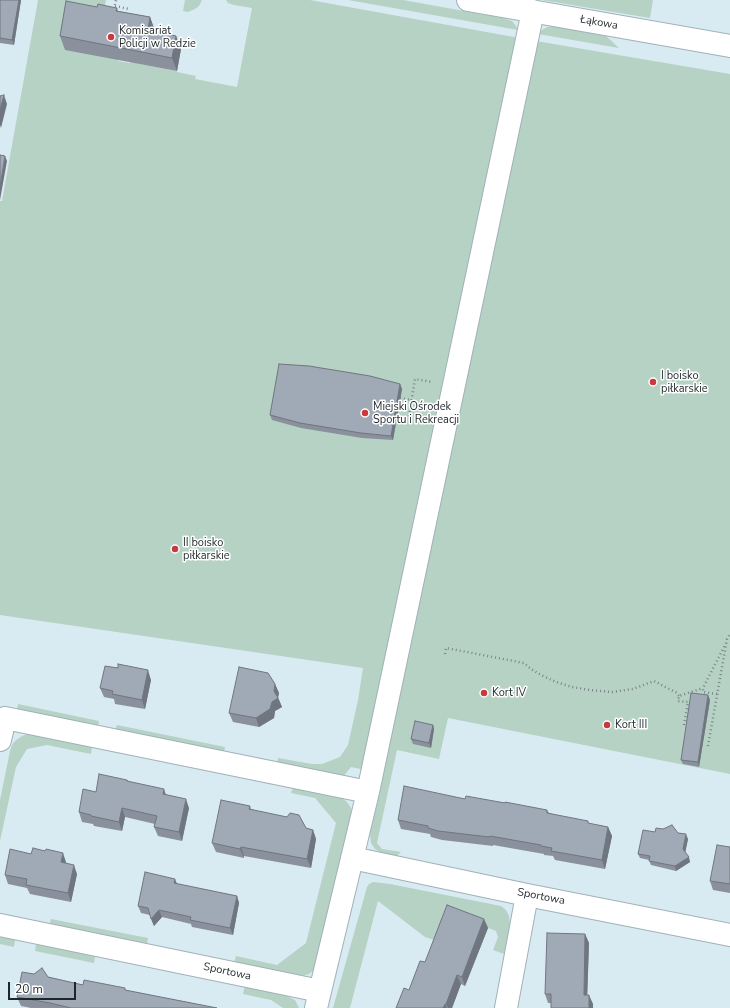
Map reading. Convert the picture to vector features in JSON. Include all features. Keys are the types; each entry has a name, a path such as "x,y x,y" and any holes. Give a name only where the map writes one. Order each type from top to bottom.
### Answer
{"street":[{"name":"Łąkowa","path":"468,0 730,46"},
{"name":"Sportowa","path":"0,925 318,999 368,792 533,11"},
{"path":"0,740 5,718 368,792"},
{"name":"Sportowa","path":"352,858 527,895 730,935"},
{"path":"506,1008 527,895"}],"path":[{"path":"113,12 116,0"},
{"path":"115,6 129,9"},
{"path":"409,416 415,379 454,386"},
{"path":"400,398 412,400"},
{"path":"704,699 703,688 730,634"},
{"path":"708,746 727,639"},
{"path":"445,654 446,648 524,663 531,669 556,682 572,687 590,690 612,692 633,689 654,682 677,693 679,696 678,701 688,702 684,725"},
{"path":"679,696 703,688"},
{"path":"703,692 717,694"}],"green space":[{"name":"Miejski Ośrodek Sportu i Rekreacji","path":"38,0 106,0 102,20 118,61 177,71 196,76 195,79 237,87 252,8 234,5 228,3 226,0 310,0 730,74 730,774 448,718 439,759 397,750 377,843 382,849 401,852 397,856 380,852 375,849 371,843 370,834 381,787 365,770 351,767 341,779 277,763 278,758 312,764 322,764 340,757 348,745 358,700 363,668 0,615 0,201 2,201"},
{"path":"185,0 202,0 199,6 188,12 183,11"},
{"path":"348,0 403,0 503,18 512,21 518,30"},
{"path":"542,0 653,0 650,18"},
{"path":"556,26 606,36 619,48 538,34 547,27"},
{"path":"18,704 99,721 98,727 17,710"},
{"path":"117,725 225,747 224,752 115,730"},
{"path":"31,733 90,746 92,748 91,754 47,745 27,749 16,767 0,841 0,800 10,751 15,741 22,736"},
{"path":"296,787 342,798 351,808 352,816 316,966 309,974 301,976 234,963 236,956 277,965 306,943 336,823 315,798 291,793"},
{"path":"373,882 501,906 506,910 509,916 510,925 504,954 493,950 498,937 496,931 488,928 440,942 425,937 378,901 350,1008 333,1008 367,887"},
{"path":"51,919 148,938 147,944 49,928"},
{"path":"0,935 13,937 15,941 14,947 0,944"},
{"path":"40,942 93,954 95,957 94,963 35,951 36,945"},
{"path":"245,985 269,990 287,996 295,1000 299,1008 283,1008 271,1000 243,994"}],"building":[{"path":"0,0 19,0 12,40 0,38"},
{"name":"Komisariat Policji w Redzie","path":"66,1 97,7 98,4 117,8 116,11 150,17 148,30 176,36 172,58 60,36"},
{"path":"4,95 0,110 0,96"},
{"path":"0,155 5,156 0,186"},
{"path":"279,364 309,366 370,376 400,384 391,436 361,433 300,423 270,415"},
{"path":"118,664 148,670 142,700 112,694 113,691 100,688 105,666 118,668"},
{"path":"239,667 268,673 275,684 274,691 278,698 272,702 270,709 256,718 229,713"},
{"path":"691,693 708,695 698,762 681,760"},
{"path":"415,721 433,725 429,743 411,739"},
{"path":"99,774 164,789 163,794 186,799 179,832 154,827 157,816 122,808 119,822 79,812 83,789 96,792"},
{"path":"404,786 465,799 466,796 547,810 547,813 588,821 588,823 608,827 602,860 551,851 552,848 541,845 490,836 438,831 428,828 428,826 398,820"},
{"path":"221,800 250,806 249,809 287,817 290,813 299,815 306,828 313,830 307,859 241,847 240,849 212,843"},
{"path":"672,825 678,833 686,834 683,849 689,857 675,866 649,861 650,856 638,854 643,830 655,832 656,828 663,829"},
{"path":"717,845 730,847 730,884 710,881"},
{"path":"33,848 63,853 61,862 74,865 68,893 26,885 27,879 5,875 10,849 31,854"},
{"path":"145,872 175,879 174,883 237,896 230,928 190,920 191,917 159,910 151,919 148,908 138,906"},
{"path":"447,905 484,919 462,977 457,975 443,1008 396,1008 404,988 409,990 420,961 425,962"},
{"path":"547,933 585,934 584,995 589,995 589,1008 551,1008 551,994 545,994"},
{"path":"42,968 48,977 83,985 84,980 125,988 125,990 217,1008 71,1008 17,997 22,972 34,974"}],"place":[{"name":"Komisariat Policji w Redzie","path":"111,37"},
{"name":"I boisko piłkarskie","path":"653,382"},
{"name":"Miejski Ośrodek Sportu i Rekreacji","path":"365,413"},
{"name":"II boisko piłkarskie","path":"175,549"},
{"name":"Kort IV","path":"484,693"},
{"name":"Kort III","path":"607,725"}]}
